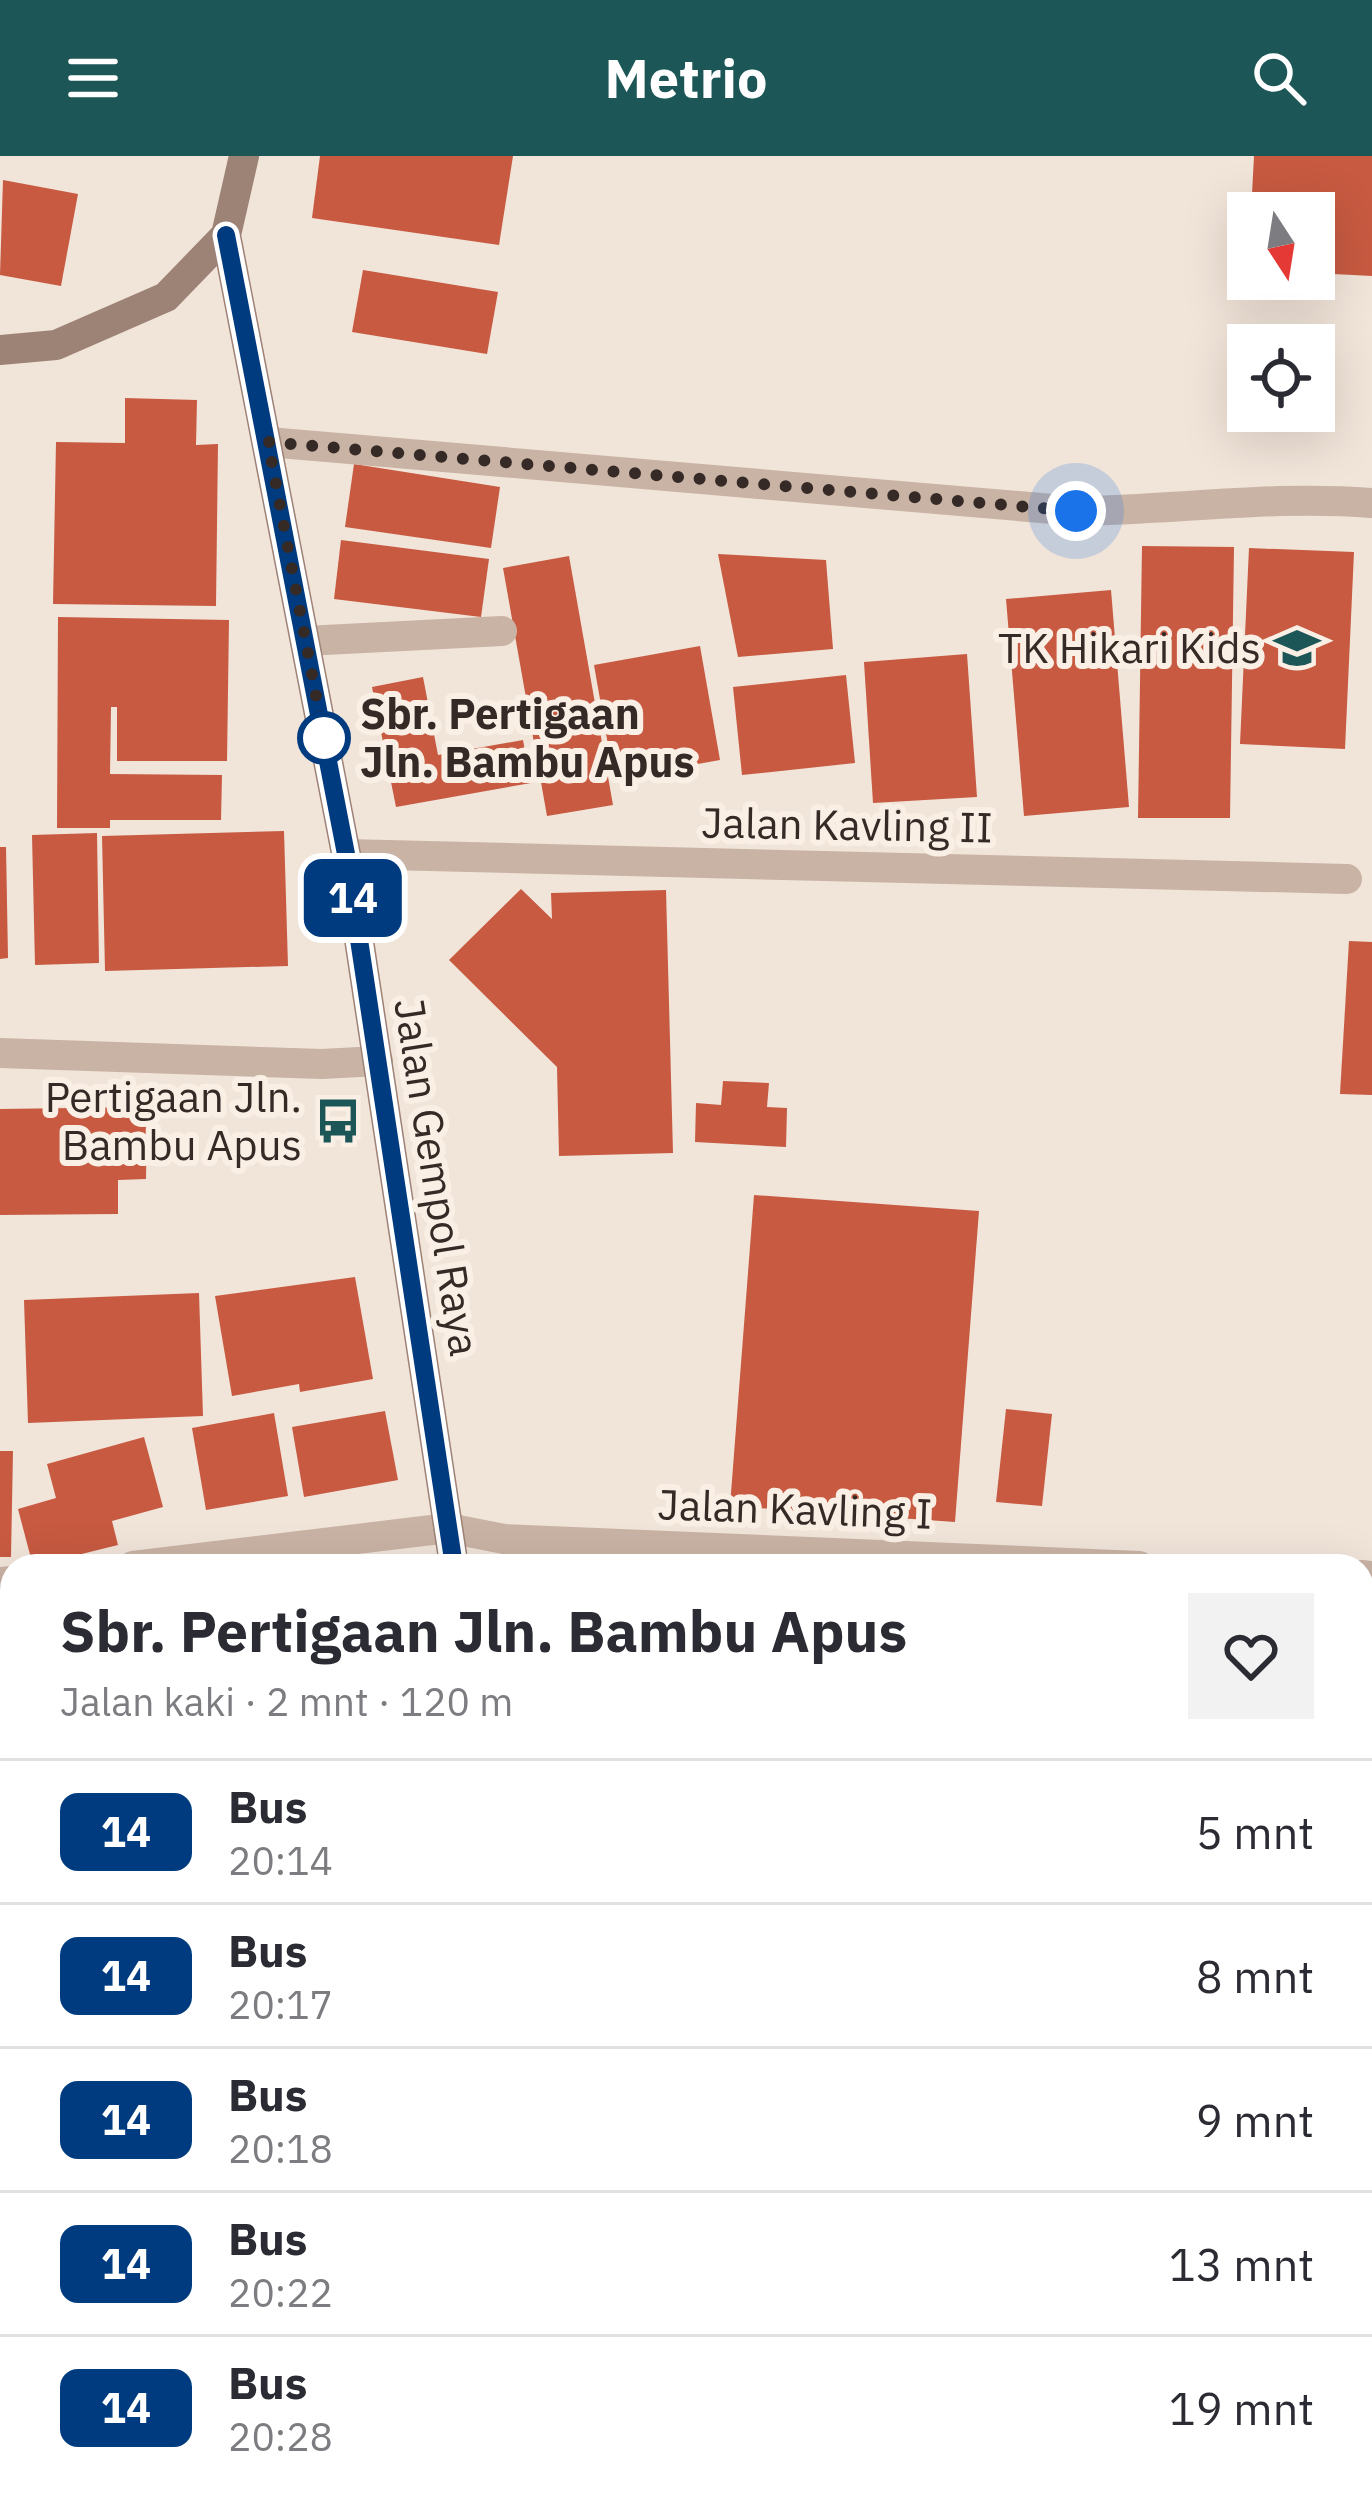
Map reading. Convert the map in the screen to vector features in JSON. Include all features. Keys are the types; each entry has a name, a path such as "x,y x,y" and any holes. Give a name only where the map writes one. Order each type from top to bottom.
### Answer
{"main road":[{"path":"0,350 56,345 166,297 226,235 244,156"},
{"name":"Jalan Gempol Raya","path":"226,235 346,854 452,1554"}],"street":[{"path":"268,442 1076,511 1169,510 1237,500 1372,503"},
{"path":"305,641 502,631"},
{"name":"Jalan Kavling II","path":"346,854 1347,879"},
{"path":"0,1053 322,1064 378,1061"},
{"name":"Jalan Kavling I","path":"232,1554 448,1528 504,1539 857,1554"}],"building":[{"path":"320,156 513,156 499,245 312,218"},
{"path":"1254,156 1372,156 1372,276 1335,274 1335,192 1252,192"},
{"path":"3,180 78,194 61,286 0,275"},
{"path":"363,270 498,292 487,354 352,332"},
{"path":"125,398 197,400 196,445 218,444 216,606 53,604 56,442 125,443"},
{"path":"354,464 500,487 491,548 345,527"},
{"path":"341,540 489,559 481,617 334,599"},
{"path":"1142,546 1234,547 1230,818 1138,818"},
{"name":"TK Hikari Kids","path":"1249,548 1354,552 1345,749 1240,744"},
{"path":"718,554 826,560 833,649 738,657"},
{"path":"569,556 613,805 547,816 503,568"},
{"path":"1111,590 1129,807 1024,816 1006,599"},
{"path":"58,617 229,620 227,761 117,761 117,707 111,707 110,774 222,775 221,820 110,820 110,828 57,828"},
{"path":"700,646 720,760 614,779 594,665"},
{"path":"967,654 977,797 873,803 864,662"},
{"path":"846,675 855,763 742,775 733,687"},
{"path":"423,677 438,755 523,740 531,783 396,807 372,687"},
{"path":"284,831 288,966 105,971 102,836"},
{"path":"97,833 99,963 35,965 32,835"},
{"path":"0,847 6,847 8,958 0,959"},
{"path":"521,889 552,919 551,893 666,890 673,1153 559,1156 557,1067 449,960"},
{"path":"1349,941 1372,942 1372,1095 1340,1094"},
{"path":"723,1081 769,1083 767,1107 787,1108 786,1147 695,1142 696,1103 721,1105"},
{"path":"147,1107 146,1179 118,1180 118,1214 0,1215 0,1109"},
{"path":"754,1195 979,1211 955,1522 730,1506"},
{"path":"355,1277 373,1379 300,1392 299,1384 232,1396 215,1296"},
{"path":"199,1293 203,1416 28,1423 24,1300"},
{"path":"1006,1409 1052,1414 1042,1506 996,1502"},
{"path":"385,1411 398,1480 304,1497 292,1427"},
{"path":"274,1413 288,1496 206,1510 192,1428"},
{"path":"144,1437 163,1507 112,1521 118,1545 82,1554 30,1554 18,1509 56,1498 47,1464"},
{"path":"0,1451 13,1451 11,1554 0,1554"}],"bus line":[{"name":"14","path":"226,235 346,854 452,1554"}],"place":[{"name":"TK Hikari Kids","path":"1297,648"},
{"name":"Sbr. Pertigaan Jln. Bambu Apus","path":"324,738"},
{"name":"Pertigaan Jln. Bambu Apus","path":"338,1121"}],"route":[{"path":"324,738 268,442 1076,511"}]}
